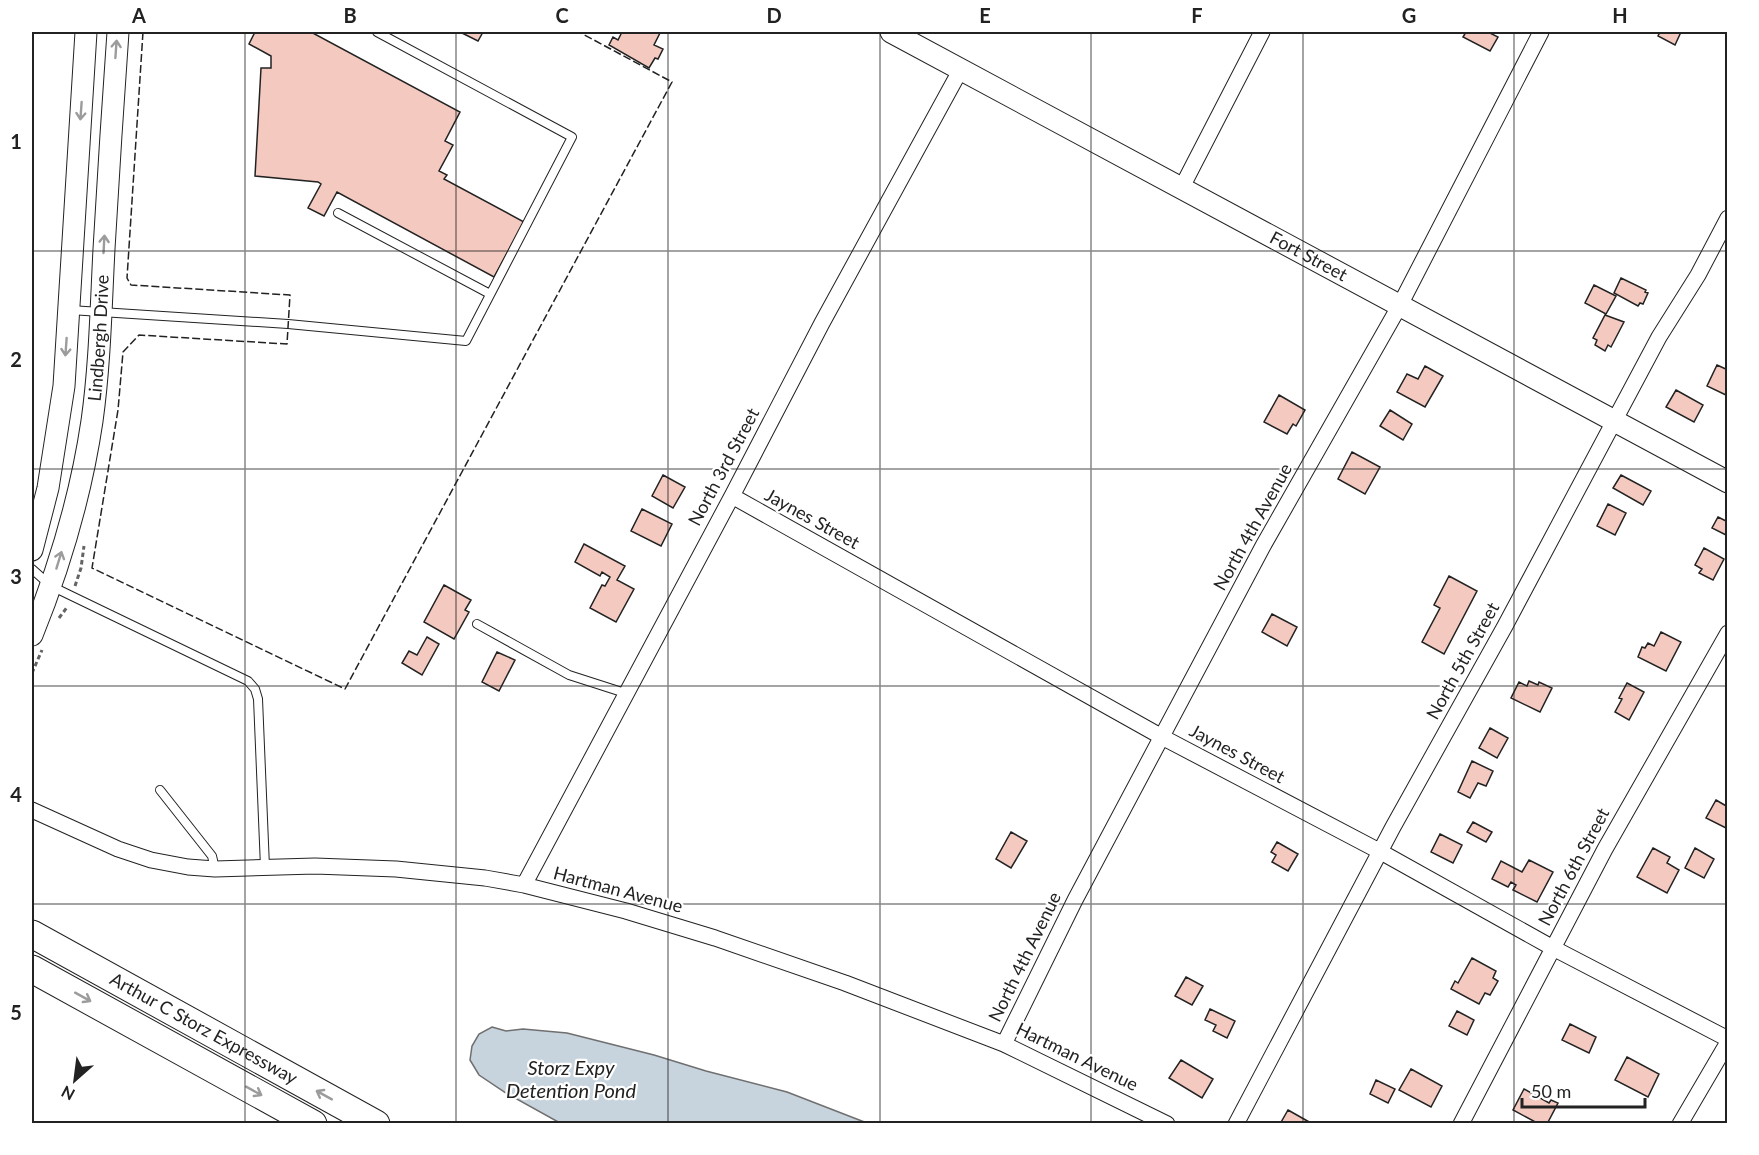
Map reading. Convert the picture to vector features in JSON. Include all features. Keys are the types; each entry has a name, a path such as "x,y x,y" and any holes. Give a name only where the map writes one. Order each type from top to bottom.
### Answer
{"highway":[{"name":"Arthur C Storz Expressway","path":"32,934 376,1124"},
{"name":"Arthur C Storz Expressway","path":"32,969 313,1124"}],"street":[{"name":"Lindbergh Drive","path":"32,550 48,488 64,386 86,32"},
{"name":"Lindbergh Drive","path":"32,635 66,539 86,459 96,380 118,32"},
{"name":"Fort Street","path":"891,32 1728,482"},
{"path":"1182,187 1262,32"},
{"name":"North 4th Avenue","path":"1004,1044 1075,900 1263,546 1400,305 1541,32"},
{"name":"North 3rd Street","path":"524,885 822,323 961,69"},
{"name":"North 5th Street","path":"1236,1124 1659,338 1698,275 1728,218"},
{"name":"Jaynes Street","path":"732,496 1162,737 1381,852 1553,948 1728,1041"},
{"name":"North 6th Street","path":"1461,1124 1605,849 1728,633"},
{"name":"Hartman Avenue","path":"32,810 100,842 140,857 188,867 315,866 396,869 524,885 603,905 715,938 844,983 1004,1044 1167,1124"},
{"path":"1680,1124 1728,1041"}],"lane":[{"path":"68,310 288,324 466,341 572,136 377,32"},
{"path":"338,213 490,294"},
{"path":"32,569 51,586 248,681 255,689 258,699 265,867"},
{"path":"477,624 569,675 625,693"},
{"path":"160,790 213,856 215,868"}],"water":[{"name":"Storz Expy Detention Pond","path":"492,1027 506,1031 523,1029 567,1033 654,1055 787,1092 867,1123 560,1123 479,1075 470,1060 472,1046 479,1034"}],"building":[{"path":"255,32 311,32 460,112 445,141 453,145 439,171 447,175 444,179 524,222 494,277 337,192 324,216 308,208 321,184 318,182 255,176 261,68 271,68 271,56 249,44"},
{"path":"460,32 483,32 478,41"},
{"path":"622,32 660,33 654,45 663,49 658,59 655,58 649,68 609,45 613,37 618,40"},
{"path":"1466,32 1488,32 1498,37 1490,51 1463,37"},
{"path":"1660,32 1681,32 1675,45 1658,36"},
{"path":"1621,278 1646,290 1645,292 1648,293 1643,304 1640,303 1638,306 1614,293"},
{"path":"1594,285 1616,296 1606,314 1585,303"},
{"path":"1605,315 1624,322 1611,347 1608,345 1605,351 1595,345 1597,340 1593,338"},
{"path":"1717,365 1728,370 1728,396 1707,386"},
{"path":"1425,366 1443,376 1425,407 1397,392 1407,374 1418,379"},
{"path":"1676,390 1703,405 1694,422 1666,407"},
{"path":"1279,395 1305,410 1296,426 1293,424 1287,434 1264,422"},
{"path":"1390,410 1412,424 1403,440 1380,426"},
{"path":"1352,452 1380,467 1365,494 1338,479"},
{"path":"663,475 685,487 673,508 652,496"},
{"path":"1621,475 1651,491 1643,505 1613,488"},
{"path":"1608,504 1626,513 1615,535 1597,526"},
{"path":"642,509 672,524 661,546 631,531"},
{"path":"1718,517 1728,522 1728,536 1712,528"},
{"path":"584,544 625,566 617,580 634,589 616,622 590,608 602,585 605,586 610,577 602,572 600,576 575,562"},
{"path":"1704,548 1724,559 1713,580 1699,573 1702,569 1695,565"},
{"path":"1449,576 1477,591 1444,654 1422,642 1440,608 1434,605"},
{"path":"444,585 471,600 465,610 469,612 454,639 424,622"},
{"path":"1272,614 1297,627 1287,646 1262,632"},
{"path":"1661,632 1681,642 1666,671 1638,657 1642,647 1645,648 1648,643 1654,646"},
{"path":"427,637 439,644 422,675 402,663 409,651 417,655"},
{"path":"497,652 515,660 499,691 482,682"},
{"path":"1529,681 1538,685 1539,682 1552,688 1540,712 1511,698 1519,682 1527,686"},
{"path":"1627,683 1644,692 1629,720 1615,712"},
{"path":"1490,728 1508,738 1497,758 1479,748"},
{"path":"1472,761 1493,771 1486,786 1478,783 1470,798 1458,792"},
{"path":"1716,800 1728,807 1728,829 1706,818"},
{"path":"1473,822 1492,832 1486,842 1467,832"},
{"path":"1011,832 1027,841 1011,868 996,859"},
{"path":"1440,834 1462,845 1453,863 1431,852"},
{"path":"1277,842 1298,854 1288,871 1272,862 1276,855 1271,852"},
{"path":"1653,848 1670,857 1667,863 1679,870 1667,893 1637,877"},
{"path":"1695,848 1714,859 1704,878 1685,868"},
{"path":"1529,860 1553,872 1537,902 1513,890 1516,885 1511,882 1508,887 1492,879 1501,861 1522,872"},
{"path":"1472,958 1496,971 1493,978 1498,981 1490,995 1485,993 1479,1004 1451,989 1455,981 1458,983"},
{"path":"1186,977 1203,986 1192,1005 1175,996"},
{"path":"1210,1009 1235,1021 1227,1038 1213,1031 1216,1025 1205,1020"},
{"path":"1457,1011 1474,1020 1467,1035 1449,1026"},
{"path":"1570,1024 1596,1037 1589,1053 1562,1040"},
{"path":"1627,1057 1659,1074 1648,1097 1615,1080"},
{"path":"1181,1060 1213,1079 1202,1098 1169,1078"},
{"path":"1411,1069 1442,1086 1431,1107 1399,1090"},
{"path":"1376,1080 1395,1089 1388,1103 1370,1094"},
{"path":"1524,1089 1549,1103 1551,1100 1558,1103 1547,1124 1539,1124 1513,1110"},
{"path":"1288,1110 1311,1123 1280,1124"}],"fence":[{"path":"143,32 127,278 131,285 290,295 287,344 139,335 123,352 118,410 92,568 345,689 672,82 579,32"}]}
